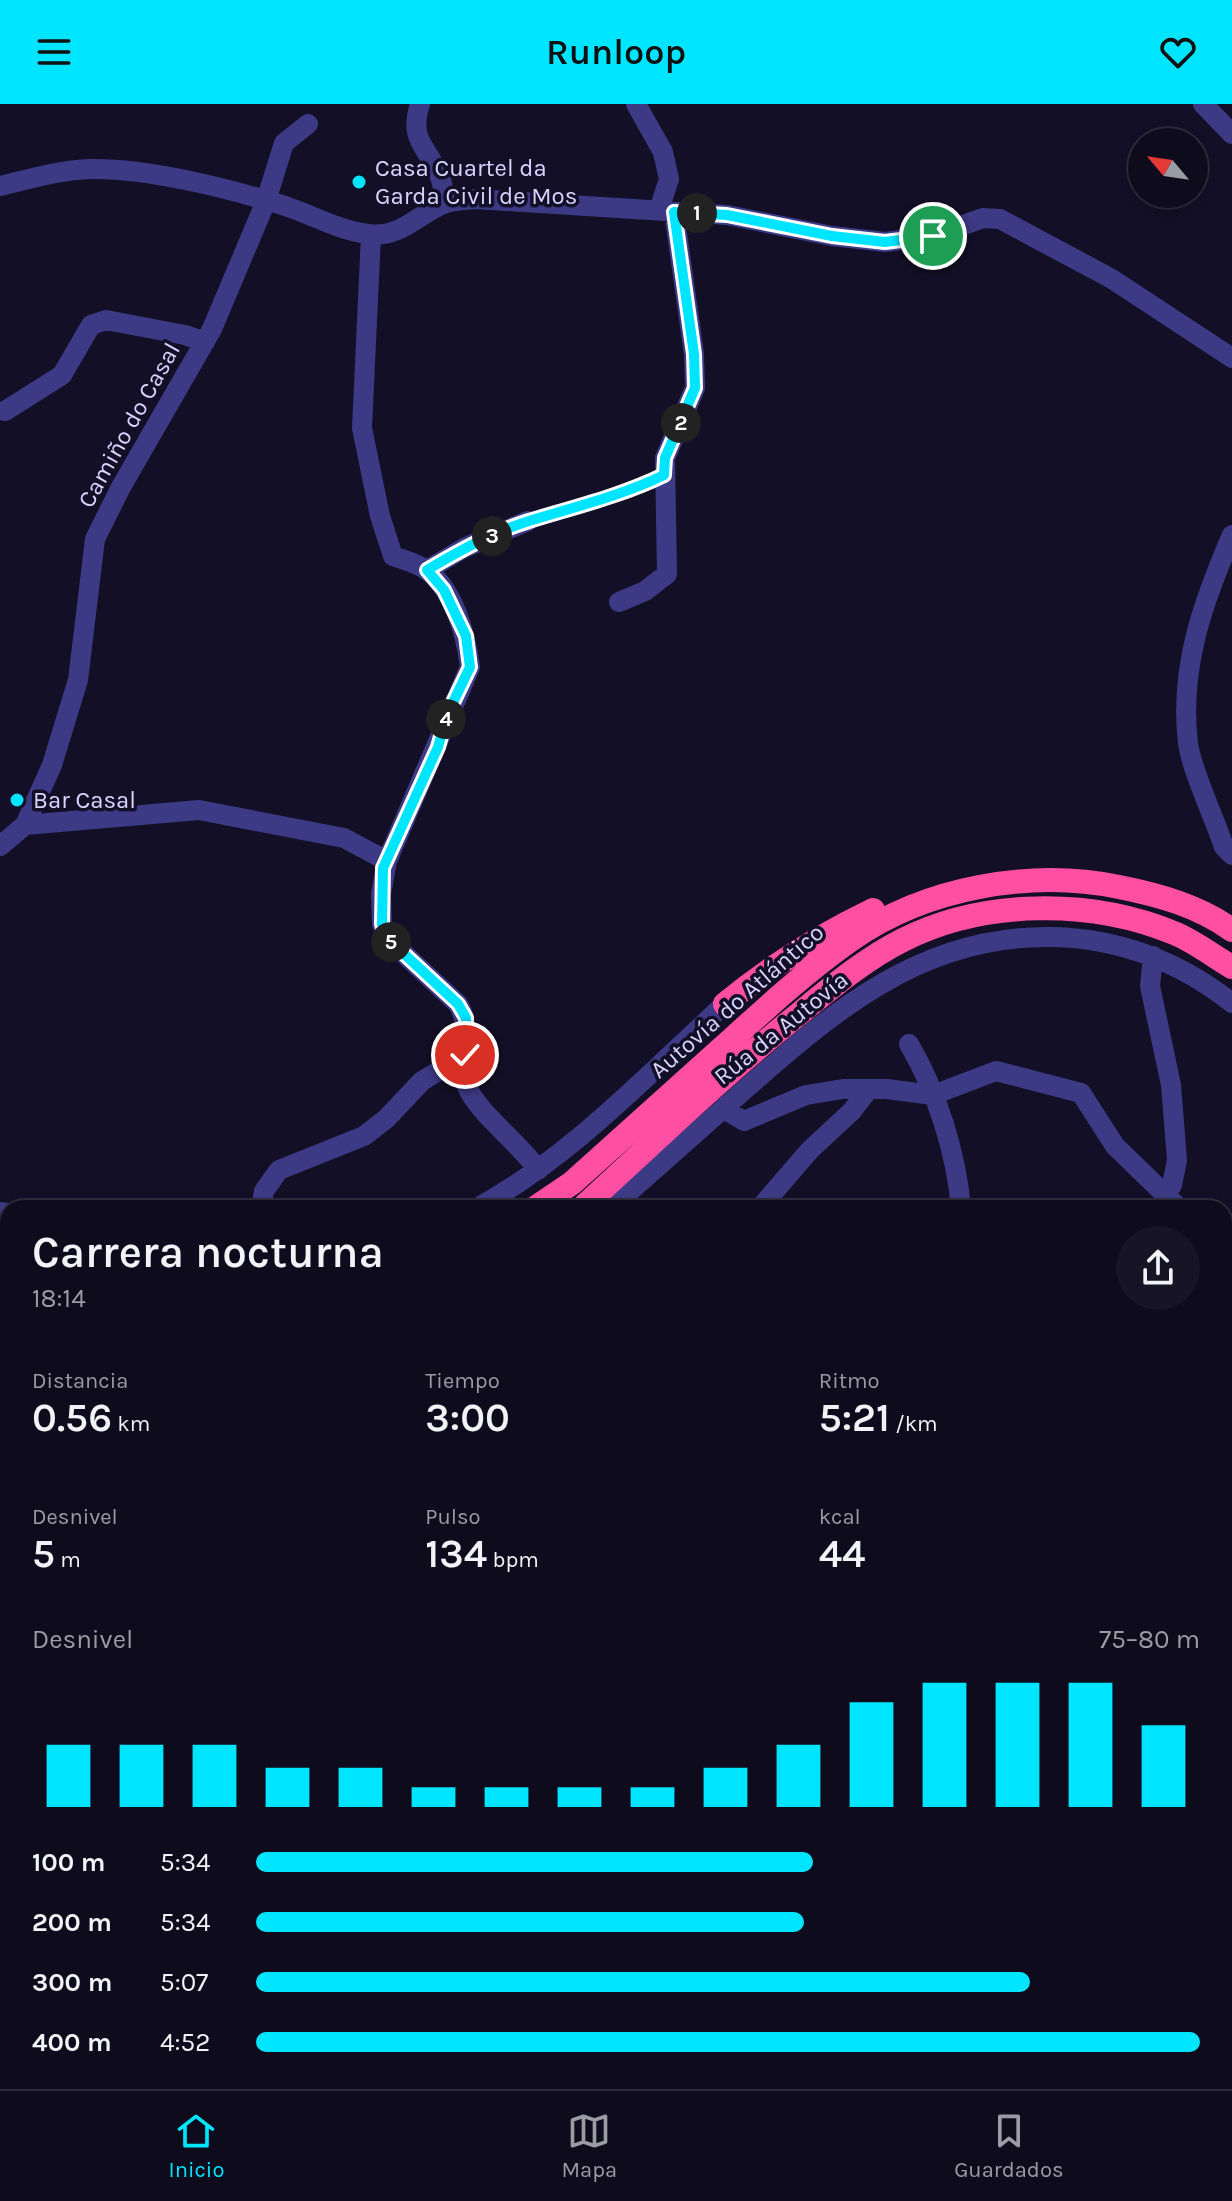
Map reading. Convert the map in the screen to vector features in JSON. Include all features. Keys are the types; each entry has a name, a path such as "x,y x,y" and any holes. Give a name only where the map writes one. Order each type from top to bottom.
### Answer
{"highway":[{"name":"Autovía do Atlántico","path":"547,1200 572,1183 801,977 854,937 896,915 947,895 1010,881 1092,881 1164,896 1232,930"},
{"path":"725,1004 753,980 822,934 905,895 960,882 1010,881"},
{"name":"Autovía do Atlántico","path":"591,1200 765,1041 844,977 903,940 942,925 1012,911 1060,907 1105,913 1175,933 1232,967"}],"street":[{"path":"420,104 415,121 417,133 422,149 439,174 446,203"},
{"path":"619,602 645,591 667,574 665,458 695,388 694,354 666,211 669,179 663,152 636,104"},
{"path":"1203,104 1232,134"},
{"name":"Camiño do Casal","path":"0,846 25,825 52,765 78,680 95,539 121,487 205,342 266,201 284,143 308,124"},
{"path":"0,186 59,172 117,170 266,201 333,226 371,235 409,227 446,203 476,199 727,215 832,236 885,242 933,236 983,218 1000,219 1112,279 1232,358"},
{"path":"371,235 362,428 380,516 393,556 427,570 444,590 466,636 470,667 387,861 381,894 382,924 388,939 458,1004 466,1018 466,1083 481,1109 525,1150 538,1170"},
{"name":"Camiño do Casal","path":"5,411 62,375 91,325 106,320 185,335 205,342"},
{"path":"427,570 464,548 528,521"},
{"path":"1232,535 1204,599 1186,671 1188,745 1224,847 1232,855"},
{"path":"25,825 199,810 344,838 387,861"},
{"name":"Rúa da Autovía","path":"620,1200 787,1052 862,994 935,957 999,938 1038,936 1112,942 1180,967 1232,1003"},
{"path":"1153,956 1150,986 1171,1085 1177,1160 1172,1200"},
{"path":"490,1200 566,1150 725,1004"},
{"path":"909,1044 928,1076 948,1141 959,1200"},
{"path":"262,1200 264,1191 279,1170 364,1136 386,1119 422,1081 465,1055"},
{"path":"724,1109 744,1121 806,1095 843,1089 933,1095 996,1071 1081,1093 1115,1146 1171,1200"},
{"path":"767,1200 810,1150 852,1111 868,1090"}],"path":[{"path":"528,521 611,497 664,475"}],"place":[{"name":"Casa Cuartel da Garda Civil de Mos","path":"359,182"},
{"name":"Bar Casal","path":"17,800"}],"route":[{"path":"465,1055 466,1018 458,1004 388,939 382,924 383,868 438,747 447,715 470,667 466,636 444,590 427,570 464,548 528,521 611,497 664,475 665,458 695,388 694,354 674,212 727,215 832,236 885,242 933,236"}]}
